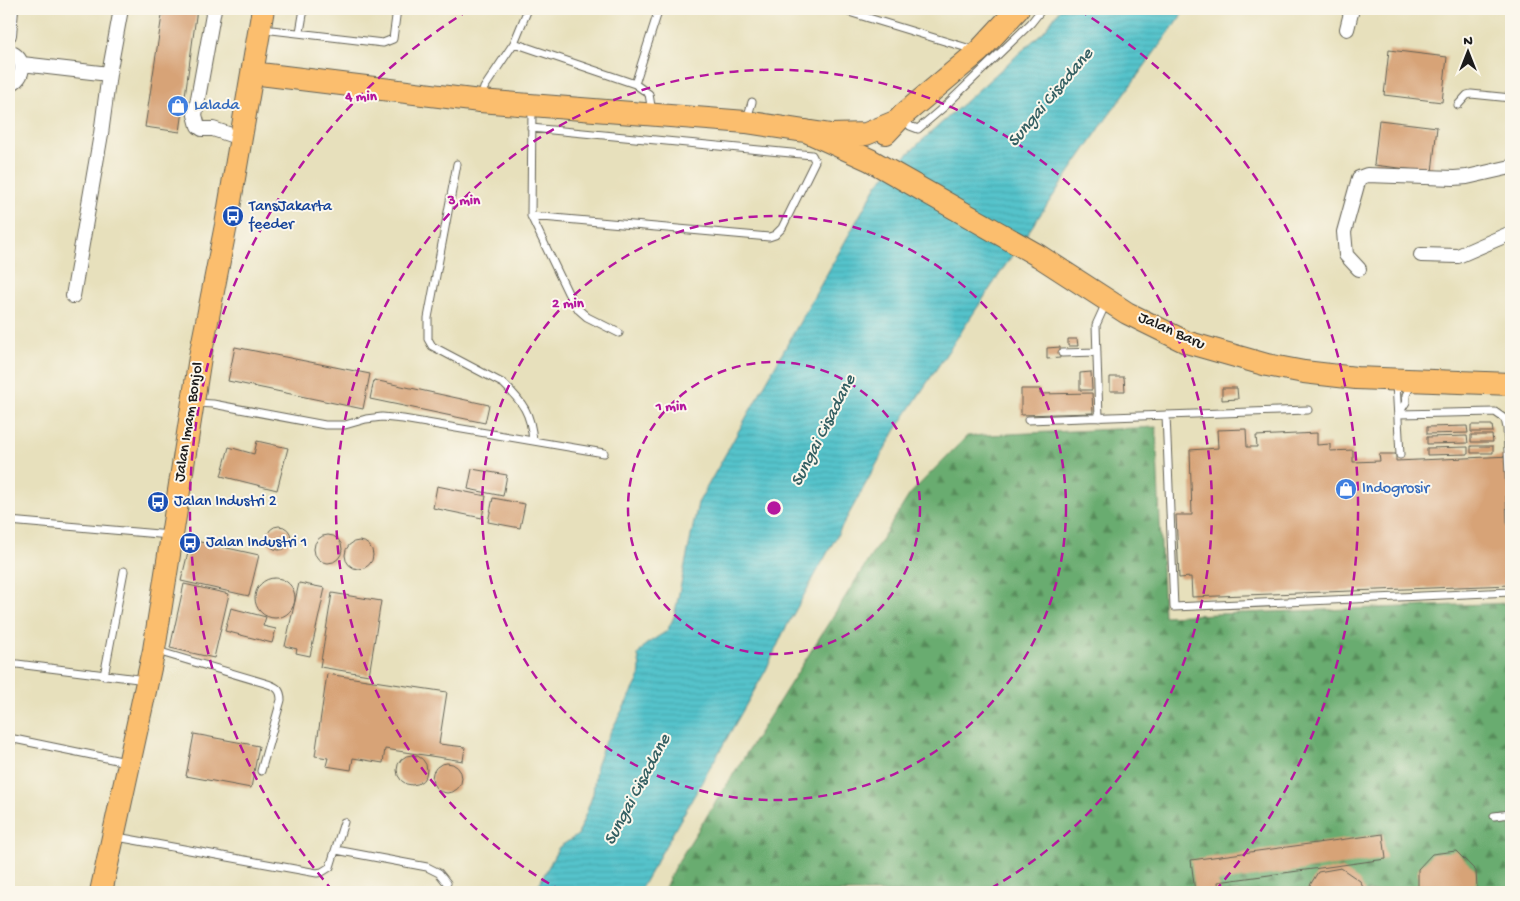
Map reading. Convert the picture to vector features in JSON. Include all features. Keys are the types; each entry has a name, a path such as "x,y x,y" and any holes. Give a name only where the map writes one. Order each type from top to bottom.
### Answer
{"main road":[{"path":"874,162 876,145 898,119 979,51 1018,9"},
{"name":"Jalan Imam Bonjol","path":"101,892 154,650 200,358 226,225 262,19"},
{"path":"252,73 532,106 652,115 749,112 806,130 831,135 858,136 870,133 898,119"},
{"name":"Jalan Baru","path":"806,130 874,162 1039,256 1127,313 1186,342 1267,365 1304,372 1356,378 1511,384"}],"street":[{"path":"9,35 11,9"},
{"path":"73,296 121,9"},
{"path":"214,9 195,115 196,121 202,129 213,129 240,138"},
{"path":"1347,29 1352,9"},
{"path":"9,52 19,58 22,64 22,72 18,79 9,84"},
{"path":"22,64 109,74"},
{"path":"1359,269 1346,255 1344,232 1359,178 1367,175 1454,178 1511,167"},
{"path":"1421,255 1458,256 1511,234"}],"lane":[{"path":"300,32 304,9"},
{"path":"262,19 300,32 384,43 393,39 397,9"},
{"path":"480,101 484,88 514,43 528,9"},
{"path":"635,84 659,9"},
{"path":"839,9 979,51"},
{"path":"898,119 918,129 945,106 1042,9"},
{"path":"514,43 635,84 649,94 652,115"},
{"path":"1458,105 1467,95 1471,94 1511,98"},
{"path":"532,106 531,216 568,293 579,310 587,317 619,333"},
{"path":"531,128 812,155 815,161 782,228 775,235 768,237 531,216"},
{"path":"457,164 428,318 428,339 432,346 504,384 528,413 532,425 532,441"},
{"path":"1099,418 1096,325 1107,300"},
{"path":"1062,353 1097,352"},
{"path":"1399,414 1406,402 1404,380"},
{"path":"1400,455 1399,414 1404,380"},
{"path":"193,403 213,404 325,425 345,425 382,417 604,453"},
{"path":"1028,420 1308,410"},
{"path":"1399,414 1495,412 1505,419 1509,428 1511,522"},
{"path":"1166,415 1174,606 1511,592"},
{"path":"9,521 172,535"},
{"path":"104,676 124,571"},
{"path":"154,650 268,684 279,690 281,700 261,771"},
{"path":"9,663 138,679 148,682"},
{"path":"9,739 14,738 129,763"},
{"path":"1494,816 1511,814"},
{"path":"114,837 317,873 330,867 344,822"},
{"path":"336,850 427,867 437,872 447,883"}],"green space":[{"path":"1156,427 1164,616 1511,603 1511,892 663,892 674,868 910,494 967,436"}],"water":[{"name":"Sungai Cisadane","path":"1060,9 1186,9 1104,122 895,431 783,633 766,670 639,892 535,892 559,847 578,835 593,794 596,766 604,744 639,679 638,655 645,645 667,631 674,617 698,503 878,183 916,146 1044,31"}],"building":[{"path":"163,9 197,9 180,132 145,127"},
{"path":"1389,50 1447,57 1442,102 1384,95"},
{"path":"1379,120 1437,127 1432,172 1374,165"},
{"path":"1068,339 1077,339 1078,346 1068,346"},
{"path":"235,347 370,374 363,409 228,381"},
{"path":"1060,347 1060,358 1047,359 1047,348"},
{"path":"1091,372 1092,390 1080,390 1080,373"},
{"path":"1110,377 1124,377 1125,391 1110,391"},
{"path":"374,380 489,405 485,423 370,399"},
{"path":"1222,388 1237,388 1238,399 1222,400"},
{"path":"1021,389 1040,389 1040,394 1092,393 1093,413 1021,415"},
{"path":"1471,425 1492,425 1493,432 1471,432"},
{"path":"1467,426 1468,433 1427,434 1427,427"},
{"name":"Indogrosir","path":"1246,429 1247,447 1257,447 1256,436 1317,433 1317,445 1330,444 1330,451 1353,450 1353,462 1380,461 1379,454 1396,454 1396,461 1511,456 1511,585 1192,597 1191,577 1179,578 1176,515 1192,515 1190,450 1218,448 1217,430"},
{"path":"1471,435 1492,435 1493,442 1471,442"},
{"path":"1467,436 1468,443 1427,444 1427,437"},
{"path":"257,441 288,448 277,490 221,476 229,447 254,454"},
{"path":"1471,446 1493,446 1493,453 1471,453"},
{"path":"1468,447 1468,454 1427,455 1427,448"},
{"path":"472,469 507,475 503,496 468,489"},
{"path":"437,486 486,496 482,518 433,508"},
{"path":"493,498 525,504 520,528 488,522"},
{"path":"279,526 284,527 290,533 290,543 284,549 279,550 274,549 268,543 267,538 268,533 274,527"},
{"path":"328,535 338,539 342,549 338,559 328,563 318,559 314,549 318,539"},
{"path":"191,540 259,555 249,596 181,581"},
{"path":"359,541 369,545 373,555 369,565 359,569 349,565 345,555 349,545"},
{"path":"275,578 289,584 295,598 289,612 275,618 261,612 255,598 261,584"},
{"path":"299,583 325,588 310,656 296,653 297,649 285,646"},
{"path":"184,584 229,594 214,658 170,648"},
{"path":"332,593 381,601 369,675 320,667"},
{"path":"231,608 266,617 263,626 276,629 272,643 225,631"},
{"path":"327,674 447,692 439,744 465,747 463,761 385,749 383,763 353,758 351,770 326,766 328,758 315,756"},
{"path":"194,734 259,746 251,788 186,776"},
{"path":"412,755 418,756 426,764 426,776 418,784 412,785 406,784 398,776 397,770 398,764 406,756"},
{"path":"447,763 453,764 461,772 461,784 453,792 447,793 441,792 433,784 432,778 433,772 441,764"},
{"path":"1383,834 1386,859 1218,882 1219,892 1195,892 1191,860"},
{"path":"1456,851 1476,871 1477,888 1473,892 1418,892 1418,869 1432,854"},
{"path":"1341,868 1360,881 1365,892 1307,892 1318,872"}],"place":[{"name":"Lalada","path":"178,106"},
{"name":"TansJakarta feeder","path":"233,216"},
{"name":"Indogrosir","path":"1346,489"},
{"name":"Jalan Industri 2","path":"158,502"},
{"name":"Jalan Industri 1","path":"190,543"}]}
